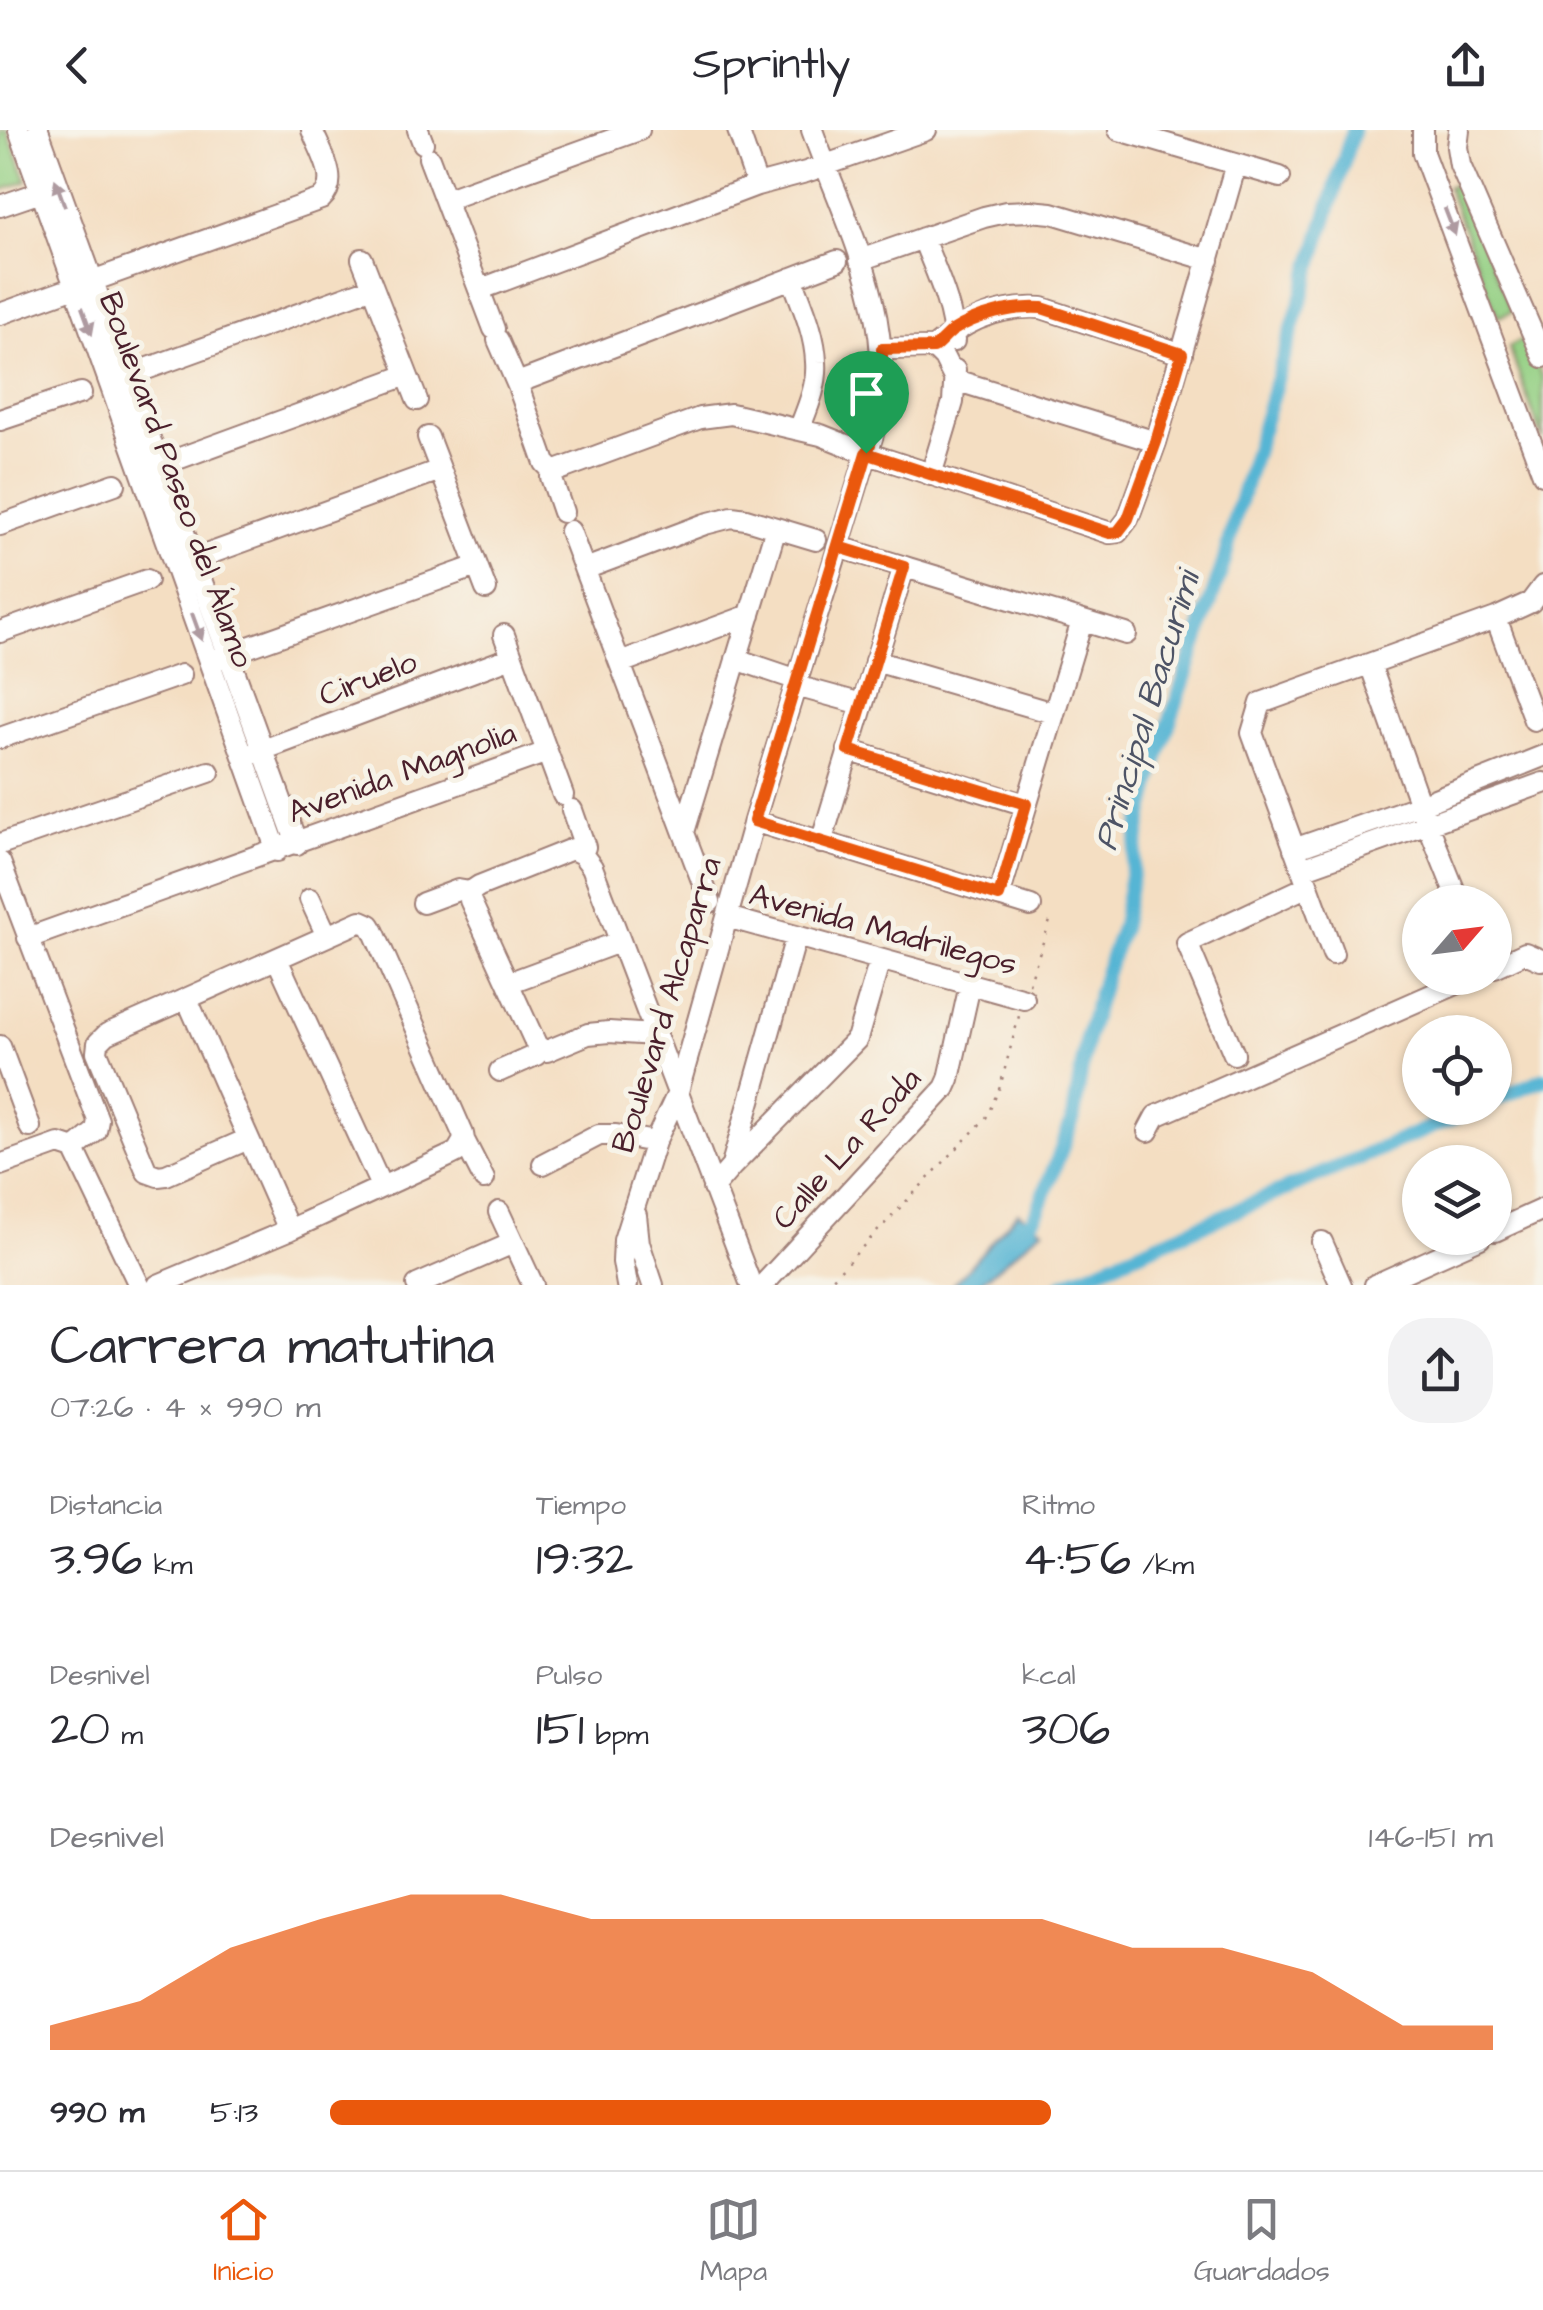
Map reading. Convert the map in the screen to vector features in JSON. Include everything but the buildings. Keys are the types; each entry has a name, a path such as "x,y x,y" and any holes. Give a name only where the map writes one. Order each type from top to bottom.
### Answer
{"street":[{"name":"Boulevard Paseo del Álamo","path":"19,130 41,192 84,284"},
{"name":"Boulevard Paseo del Álamo","path":"38,130 84,284 287,847"},
{"path":"0,314 314,202 328,192 330,176 312,130"},
{"path":"448,205 453,197 640,130"},
{"path":"738,130 758,185"},
{"name":"Boulevard Alcaparra","path":"627,1285 624,1240 655,1142 678,1095 754,821 882,395 882,349 875,303 812,130"},
{"path":"478,286 489,286 758,185 926,130"},
{"path":"1120,130 1280,177"},
{"path":"1423,130 1423,153 1543,474"},
{"path":"1459,130 1460,165 1536,327 1543,357"},
{"path":"423,144 545,463 552,470 712,415 730,414 821,435 1110,533 1118,532 1128,519 1156,442 1236,164"},
{"path":"1431,174 1460,165"},
{"path":"0,206 41,192"},
{"path":"860,260 984,216 1030,211 1209,260"},
{"path":"923,238 953,330 955,380 953,402 932,475"},
{"path":"362,258 417,400"},
{"path":"518,386 525,380 838,261"},
{"path":"792,278 812,335 817,364 812,394 799,430"},
{"path":"118,379 373,286"},
{"path":"1536,327 1537,310 1543,307"},
{"path":"882,349 934,348 953,330 1011,308 1042,308 1182,354"},
{"path":"1495,342 1536,327"},
{"path":"934,348 955,380 1156,442"},
{"path":"150,469 406,375"},
{"path":"0,420 81,393"},
{"path":"428,436 486,589"},
{"path":"184,563 440,470"},
{"path":"552,470 567,522 710,902"},
{"path":"0,526 116,484"},
{"path":"585,569 705,524 732,518 816,540"},
{"path":"684,832 776,528"},
{"path":"839,547 1126,634"},
{"path":"219,658 477,566"},
{"path":"821,843 904,567"},
{"path":"0,632 147,580"},
{"path":"1333,954 1252,733 1261,703 1496,618 1531,602 1543,586"},
{"path":"620,663 750,615"},
{"path":"1496,618 1534,720"},
{"path":"999,896 1082,621"},
{"path":"504,635 585,847 582,854"},
{"name":"Ciruelo","path":"253,754 512,657"},
{"path":"875,661 1053,714"},
{"path":"1370,664 1452,885"},
{"path":"734,666 862,704"},
{"path":"0,738 180,675"},
{"path":"848,750 1026,804"},
{"name":"Avenida Magnolia","path":"28,938 547,752"},
{"path":"1234,1054 1187,943 1302,868 1543,756"},
{"path":"0,844 209,772"},
{"path":"1424,814 1543,783"},
{"path":"754,821 1031,906"},
{"path":"423,903 458,890 470,892 572,850 582,854 592,867 751,1285"},
{"path":"0,862 9,915 28,938 98,1120 93,1134 74,1149"},
{"path":"470,892 470,900 540,1049 547,1051 588,1034 654,1035"},
{"path":"310,899 327,936"},
{"name":"Avenida Madrilegos","path":"727,918 1024,1000"},
{"path":"248,1139 166,1175 147,1172 96,1047 107,1034 358,921 370,925 484,1180"},
{"path":"732,1166 796,936"},
{"path":"508,983 619,942"},
{"path":"1512,960 1525,954 1541,960"},
{"path":"278,960 381,1186"},
{"path":"714,1188 857,1039 880,960"},
{"name":"Calle La Roda","path":"763,1285 945,1088 970,984"},
{"path":"1148,1131 1156,1116 1431,995"},
{"path":"187,999 289,1230"},
{"path":"0,1046 30,1126"},
{"path":"500,1072 536,1055 540,1049"},
{"path":"542,1164 599,1135 655,1142"},
{"path":"158,1285 457,1152 464,1140"},
{"path":"0,1166 58,1144 74,1149 139,1285"},
{"name":"Boulevard Alcaparra","path":"636,1208 639,1243 653,1285"},
{"path":"1512,1223 1543,1209"},
{"path":"498,1212 533,1285"},
{"path":"1322,1242 1342,1285"},
{"path":"417,1285 513,1243"},
{"path":"1374,1285 1442,1255"}],"path":[{"path":"826,1285 986,1118 1000,1087 1052,915"}],"green space":[{"path":"0,130 7,130 27,181 0,191"},
{"path":"1456,183 1512,311 1498,317 1447,187"},
{"path":"1525,338 1543,379 1543,440 1509,347"}],"water":[{"path":"1018,1212 1043,1229 977,1285 953,1285"}],"waterway":[{"name":"Principal Bacurimi","path":"1014,1234 1038,1210 1073,1119 1087,1037 1122,927 1157,759 1224,562 1353,130"},
{"path":"1512,1093 1543,1079"},
{"path":"1062,1285 1436,1125"}],"route":[{"path":"866,453 754,821 999,896 1026,804 848,750 904,567 839,547 866,453 877,421 882,395 882,349 934,348 953,330 1024,306 1042,308 1182,354 1156,442 1128,519 1118,532 1110,533 866,453"}]}
